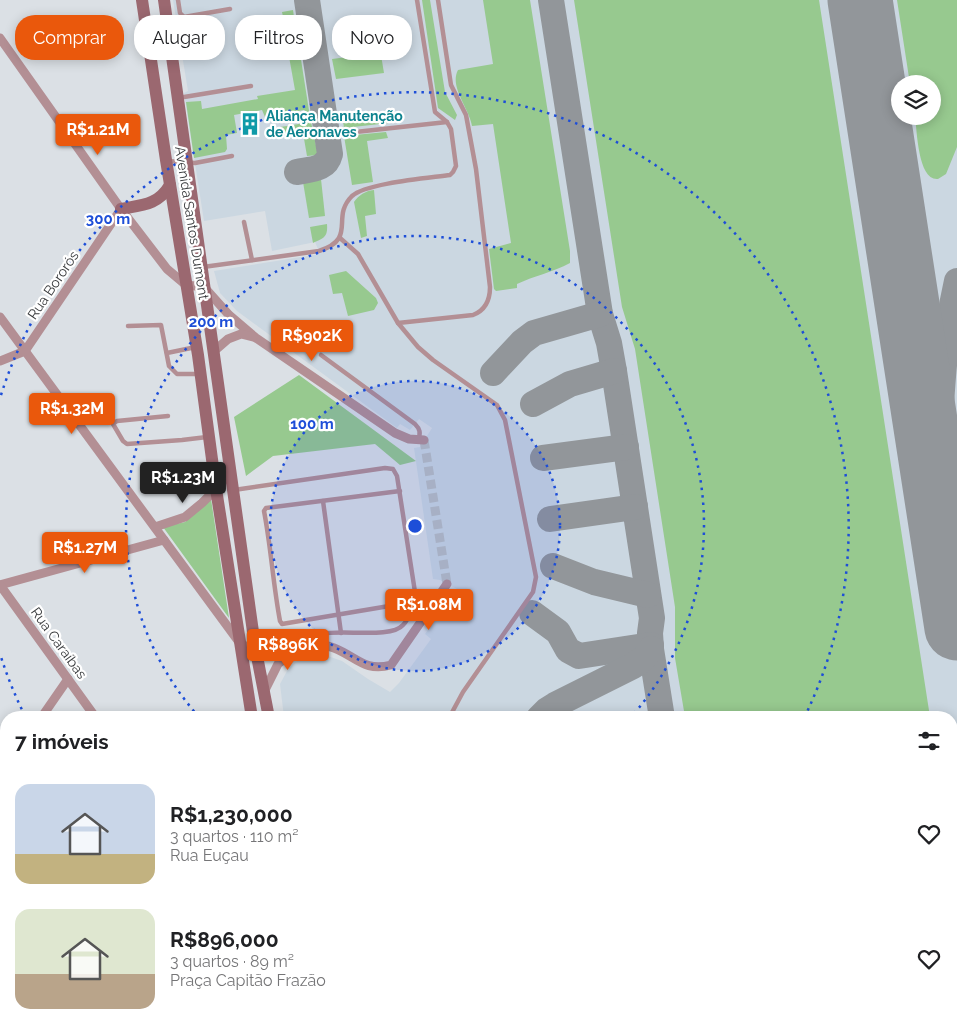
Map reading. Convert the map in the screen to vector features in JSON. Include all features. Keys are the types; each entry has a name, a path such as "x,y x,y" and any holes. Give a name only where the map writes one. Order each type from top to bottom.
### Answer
{"main road":[{"name":"Avenida Santos Dumont","path":"142,0 166,160 198,351 216,489 251,711"},
{"name":"Avenida Santos Dumont","path":"164,0 255,646 268,711"},
{"path":"121,209 156,201 166,192 170,185"},
{"path":"198,351 213,352"}],"street":[{"path":"0,38 121,209 166,269 186,285 204,287 229,316 256,338 395,433 421,441"},
{"name":"Rua Bororós","path":"25,351 121,209"},
{"path":"0,317 242,646 324,645 335,648 370,667 378,668 391,665 447,584"},
{"path":"213,352 228,339 241,334 256,338"},
{"path":"0,361 25,351"},
{"path":"155,527 185,517 202,504 216,489"},
{"path":"0,585 164,540"},
{"name":"Rua Caraíbas","path":"0,585 91,711"},
{"path":"265,690 278,664 304,644"},
{"path":"46,711 68,679"}],"lane":[{"path":"178,0 180,12 184,17 230,9"},
{"path":"201,268 319,251 335,244 340,238 345,208 353,195 369,188 454,172 456,166 452,136 447,122 435,112 417,0"},
{"path":"398,323 473,315 479,312 490,298 476,169 466,115 451,85 438,0"},
{"path":"177,99 251,86"},
{"path":"328,135 447,122"},
{"path":"166,160 186,163 232,156"},
{"path":"244,222 252,260"},
{"path":"340,238 358,254 398,323 418,347 433,360 497,405 505,420 536,577 533,592 463,692 454,711"},
{"path":"128,326 161,325 169,366 177,374 201,374"},
{"path":"167,353 198,351"},
{"path":"321,355 420,428 421,441"},
{"path":"168,416 117,421 113,424 122,441 127,444 209,436"},
{"path":"233,491 385,468 392,469 397,476 414,592 414,602 408,619 398,629 385,632 323,634 304,644"},
{"path":"400,490 264,509 273,580 282,624 414,602"},
{"path":"323,501 341,633"}],"shaded area":[{"path":"173,0 957,0 957,711 283,711 280,684 287,671 295,662 308,656 322,654 342,661 390,692 399,683 431,639 425,634 457,589 440,580 433,579 414,448 420,447 432,428 419,419 410,430 400,424 397,428 237,311 220,293 214,271 320,254 315,242 272,251 265,211 204,221 184,93 188,91 183,60 225,60 225,15 175,15"}],"green space":[{"path":"422,0 430,0 445,92 457,115 455,120 438,108"},
{"path":"483,0 530,0 570,251 570,263 517,284 517,288 496,291 494,289 489,249 511,243 493,124 472,126 456,83 458,70 493,64"},
{"path":"574,0 819,0 929,711 684,711 675,658 675,607 635,349 622,307"},
{"path":"897,0 957,0 957,147 946,174 938,179 931,177 922,164 916,125 941,125 941,75 909,75"},
{"path":"293,10 294,15 283,15 282,12"},
{"path":"290,60 301,60 310,117 304,110 265,117 262,110 234,115 237,133 226,135 227,149 225,152 194,158 186,102 201,101 202,109 258,99 257,96 295,90"},
{"path":"332,60 382,60 384,73 336,79"},
{"path":"374,116 375,119 389,118 389,123 344,128 343,121"},
{"path":"311,122 318,155 307,156 303,133 276,137 274,128"},
{"path":"386,132 388,138 367,141 373,182 352,185 344,136"},
{"path":"321,179 325,216 309,218 303,182"},
{"path":"374,190 376,214 365,216 367,236 361,238 354,202 362,194"},
{"path":"327,224 327,232 324,237 313,243 310,227"},
{"path":"346,271 376,298 378,303 374,310 348,316 342,293 333,294 329,275"},
{"path":"299,375 416,461 400,465 375,444 273,456 246,476 234,417"},
{"path":"211,499 229,618 163,527 185,522"}],"taxiway":[{"path":"297,172 321,166 330,154 307,0"},
{"path":"551,0 600,314 609,343 614,371 652,618 650,633 651,649 661,711"},
{"path":"937,495 944,361 957,281"},
{"path":"493,373 522,342 534,333 600,314"},
{"path":"533,404 570,384 614,371"},
{"path":"543,458 626,447"},
{"path":"550,519 635,507"},
{"path":"553,566 594,582 648,595"},
{"path":"532,613 558,632 568,650 579,656 651,645"},
{"path":"546,711 633,666 643,659 651,649"}],"runway":[{"path":"860,0 957,628"}],"tunnel":[{"path":"424,440 447,584"}],"place":[{"name":"Aliança Manutenção de Aeronaves","path":"250,124"}]}
